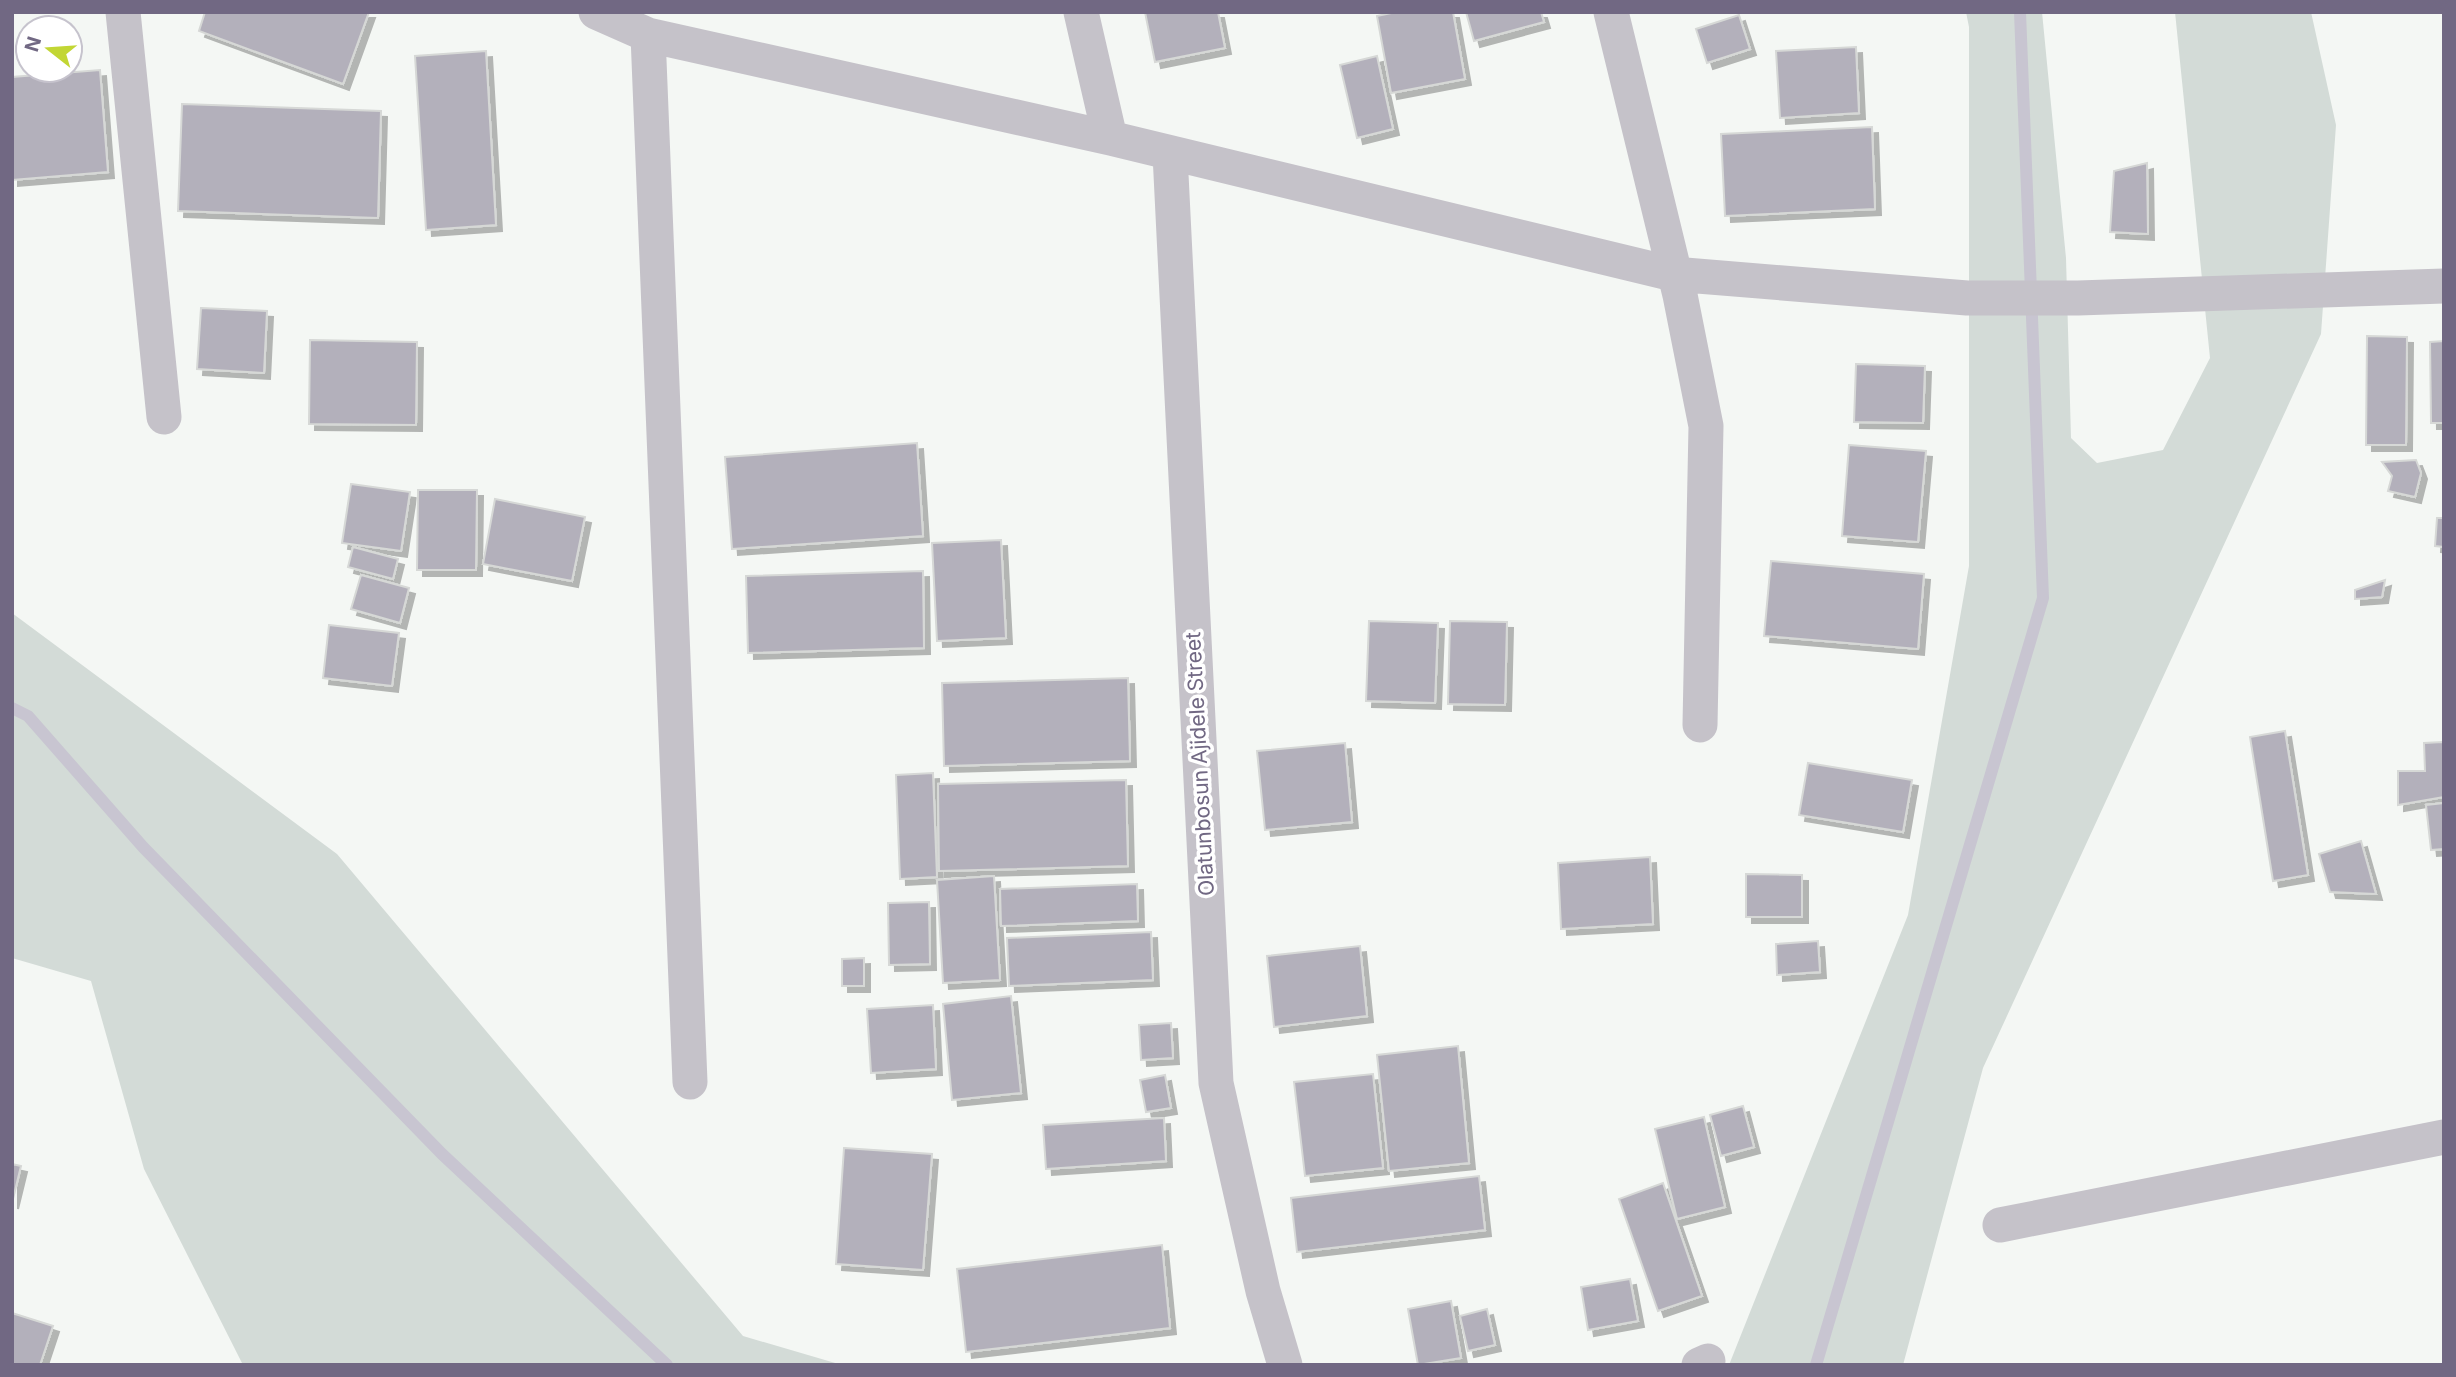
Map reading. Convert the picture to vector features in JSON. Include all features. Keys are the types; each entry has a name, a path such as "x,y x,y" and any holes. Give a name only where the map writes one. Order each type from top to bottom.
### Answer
{"street":[{"path":"123,12 164,417"},
{"path":"596,12 648,35 1110,138 1673,274 1967,298 2078,298 2444,286"},
{"path":"1081,12 1110,138"},
{"path":"1611,12 1680,295 1706,426 1700,725"},
{"path":"648,35 690,1082"},
{"name":"Olatunbosun Ajidele Street","path":"1170,154 1216,1083 1263,1290 1285,1365"},
{"path":"2000,1226 2444,1137"}],"shaded area":[{"path":"1966,12 2042,12 2066,258 2071,438 2097,463 2163,450 2210,358 2175,12 2311,12 2336,125 2321,334 1983,1068 1903,1365 1729,1365 1908,915 1969,566 1969,27"},
{"path":"12,613 337,854 743,1336 842,1365 243,1365 144,1169 91,981 12,958"}],"building":[{"path":"205,12 369,12 343,84 199,31"},
{"path":"1145,12 1218,12 1225,48 1155,62"},
{"path":"1396,12 1453,12 1465,79 1391,93 1377,16"},
{"path":"1466,12 1541,12 1544,22 1474,41"},
{"path":"1739,15 1750,49 1707,63 1696,29"},
{"path":"1856,47 1859,113 1780,118 1776,51"},
{"path":"486,51 496,225 426,230 415,56"},
{"path":"1377,56 1393,129 1357,138 1340,65"},
{"path":"100,70 108,172 12,180 12,77 14,84 84,84 84,71"},
{"path":"182,104 381,111 378,218 178,211"},
{"path":"1872,127 1875,209 1725,216 1721,134"},
{"path":"2147,163 2148,234 2110,232 2114,171"},
{"path":"201,308 267,311 264,373 197,369"},
{"path":"2367,336 2407,337 2406,445 2366,445"},
{"path":"310,340 417,342 416,425 309,424"},
{"path":"2444,341 2444,423 2431,423 2430,342"},
{"path":"1856,364 1925,366 1923,423 1854,422"},
{"path":"917,443 923,536 732,549 725,457"},
{"path":"1849,445 1926,451 1918,542 1842,536"},
{"path":"2416,460 2421,473 2415,497 2388,491 2392,476 2382,462"},
{"path":"351,484 410,492 401,551 342,543"},
{"path":"418,490 477,490 476,570 417,570"},
{"path":"495,499 585,517 572,581 483,564"},
{"path":"2437,518 2444,518 2444,547 2435,546"},
{"path":"1001,540 1006,638 937,641 932,543"},
{"path":"353,547 398,559 393,579 348,567"},
{"path":"1771,561 1924,574 1918,649 1764,636"},
{"path":"923,571 924,648 748,653 746,576"},
{"path":"361,575 409,588 400,623 351,609"},
{"path":"2385,580 2382,597 2355,599 2355,590"},
{"path":"1369,621 1438,623 1435,703 1366,701"},
{"path":"1450,621 1507,622 1505,705 1448,704"},
{"path":"329,625 399,633 392,686 323,678"},
{"path":"1128,678 1130,761 944,766 942,683"},
{"path":"2285,731 2308,875 2273,881 2250,737"},
{"path":"2443,742 2444,797 2398,805 2398,771 2425,771 2424,743"},
{"path":"1345,743 1352,822 1265,830 1257,751"},
{"path":"1808,763 1912,780 1903,832 1799,815"},
{"path":"933,773 937,877 900,879 896,775"},
{"path":"1126,780 1128,866 939,871 938,784"},
{"path":"2444,803 2444,849 2431,850 2426,805"},
{"path":"2361,841 2376,894 2330,892 2319,854"},
{"path":"1650,857 1653,924 1561,929 1558,863"},
{"path":"1746,874 1802,875 1802,917 1746,917"},
{"path":"994,876 1000,980 943,983 937,880"},
{"path":"1137,884 1138,921 1001,926 1000,889"},
{"path":"929,902 930,964 889,965 888,903"},
{"path":"1151,932 1153,980 1009,986 1007,938"},
{"path":"1818,941 1820,972 1777,975 1776,944"},
{"path":"1360,946 1367,1016 1274,1027 1267,956"},
{"path":"864,958 864,986 842,986 842,959"},
{"path":"1011,996 1021,1093 952,1100 943,1004"},
{"path":"933,1005 936,1069 871,1073 867,1009"},
{"path":"1171,1023 1173,1058 1141,1060 1139,1025"},
{"path":"1458,1046 1469,1163 1389,1171 1377,1055"},
{"path":"1373,1074 1383,1168 1305,1176 1294,1082"},
{"path":"1165,1075 1171,1108 1146,1112 1140,1080"},
{"path":"1743,1106 1754,1147 1721,1156 1710,1115"},
{"path":"1704,1117 1725,1207 1677,1219 1655,1129"},
{"path":"1164,1118 1166,1161 1046,1169 1043,1125"},
{"path":"844,1148 932,1154 923,1270 836,1264"},
{"path":"12,1164 21,1166 12,1203"},
{"path":"1479,1176 1485,1230 1297,1252 1291,1198"},
{"path":"1663,1183 1702,1296 1658,1311 1619,1199"},
{"path":"1162,1245 1170,1328 966,1352 957,1269"},
{"path":"1630,1279 1638,1321 1588,1330 1581,1287"},
{"path":"1451,1301 1461,1358 1418,1365 1408,1309"},
{"path":"1487,1309 1495,1345 1468,1351 1460,1316"},
{"path":"12,1313 53,1326 40,1365 12,1365"}],"waterway":[{"path":"1816,1365 2043,598 2020,12"},
{"path":"12,708 28,716 143,847 442,1154 667,1365"}]}
